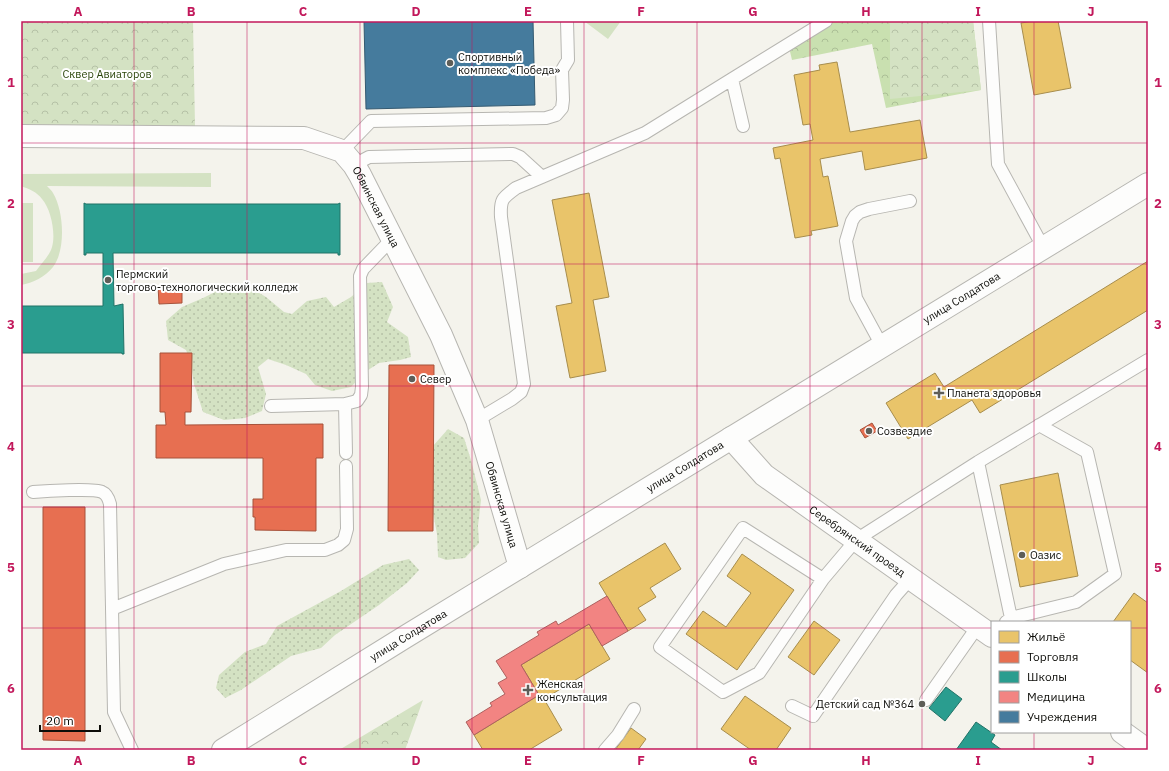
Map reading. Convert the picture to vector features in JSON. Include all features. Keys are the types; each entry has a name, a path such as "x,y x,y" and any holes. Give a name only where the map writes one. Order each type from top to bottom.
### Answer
{"street":[{"path":"21,136 304,138 348,158"},
{"name":"Обвинская улица","path":"348,158 392,239 441,335 477,420 520,567"},
{"name":"улица Солдатова","path":"223,750 1148,184"},
{"name":"Серебрянский проезд","path":"731,438 764,475 988,633"},
{"path":"1123,733 1147,750"}],"lane":[{"path":"348,158 371,121 546,118 556,115 562,108 562,70 568,60 567,21"},
{"path":"477,420 512,399 521,392 524,384 501,216 500,204 505,196 516,188 645,133 826,21"},
{"path":"989,21 998,164 1043,247"},
{"path":"732,79 743,126"},
{"path":"348,158 513,154 520,157 542,177"},
{"path":"882,346 856,298 846,241 852,221 860,212 910,201"},
{"path":"271,406 345,404 357,401 361,395 362,387 360,276 363,269 392,239"},
{"path":"823,580 743,528 660,647 723,692 759,673 823,580 856,540 978,462 1148,360"},
{"path":"345,404 346,453"},
{"path":"978,462 1009,620 1076,602 1115,574 1087,452 1039,426"},
{"path":"112,609 224,564 286,550 325,550 338,545 344,540 347,529 346,466"},
{"path":"33,492 91,490 102,492 108,497 110,504 114,712 132,750"},
{"path":"792,706 813,716 896,595 910,578"},
{"path":"926,700 988,633"},
{"path":"605,750 618,735 634,709"}],"green space":[{"name":"Сквер Авиаторов","path":"21,21 193,21 195,126 21,126"},
{"path":"584,21 621,21 608,39"},
{"path":"824,21 973,21 981,90 886,108 872,44 792,60 788,43"},
{"path":"890,21 973,21 981,90 890,99"},
{"path":"211,173 211,187 47,186 57,201 61,220 62,241 60,251 53,267 43,277 21,285 21,274 36,271 51,250 53,242 53,229 50,215 45,203 35,193 21,186 21,174"},
{"path":"21,203 33,203 33,262 21,262"},
{"path":"382,282 393,307 387,322 408,337 411,357 379,363 365,372 351,387 332,391 315,385 306,374 268,359 258,367 266,394 262,411 245,418 224,420 203,412 194,384 191,363 186,350 168,340 166,321 182,307 229,285 242,283 266,297 284,312 292,314 307,301 326,297 334,307 351,297 367,283"},
{"path":"448,429 464,438 481,500 478,526 479,543 465,558 446,560 438,557 437,534 430,496 433,446"},
{"path":"409,559 419,570 407,583 379,605 335,635 321,648 291,656 241,690 225,698 216,688 219,675 245,652 266,644 277,626 341,591 383,565"},
{"path":"423,700 405,750 339,750"}],"building: Жильё":[{"path":"1034,21 1058,21 1071,88 1034,95 1021,23"},
{"path":"837,62 850,132 920,120 927,158 865,170 862,151 820,159 823,177 828,176 838,226 811,231 812,235 795,238 780,158 775,159 773,148 813,140 810,124 803,125 794,75 820,70 819,65"},
{"path":"589,193 609,297 593,300 606,371 570,378 556,306 572,303 552,200"},
{"path":"1148,261 1148,310 980,413 972,400 908,439 886,403 935,373 944,387"},
{"path":"1058,473 1078,576 1020,587 1000,485"},
{"path":"665,543 681,569 650,588 656,597 638,608 646,620 628,631 599,583"},
{"path":"742,554 794,590 737,670 686,634 703,611 726,627 751,593 727,576"},
{"path":"1134,593 1148,603 1148,673 1131,661 1131,621 1114,621"},
{"path":"814,621 840,640 814,675 788,657"},
{"path":"589,624 610,659 544,699 562,730 529,750 483,750 474,735 539,695 521,665"},
{"path":"745,696 791,728 776,750 751,750 721,729"},
{"path":"631,728 646,739 638,750 615,750"}],"building: Торговля":[{"path":"182,285 182,303 159,304 158,286"},
{"path":"160,353 192,353 191,412 185,412 185,425 323,424 323,458 316,458 316,531 255,530 253,499 263,499 263,458 156,458 156,425 166,425 165,412 160,412"},
{"path":"389,365 434,365 433,531 388,531"},
{"path":"872,423 877,431 865,438 860,430"},
{"path":"43,507 85,507 85,741 43,740"}],"building: Школы":[{"name":"Пермский торгово-технологический колледж","path":"84,203 340,203 340,255 338,255 338,253 113,253 114,306 123,304 124,354 21,353 21,306 103,306 103,253 86,253 86,255 84,255"},
{"path":"946,687 962,699 945,721 929,708"},
{"path":"976,722 995,735 991,742 1002,750 956,750"}],"building: Медицина":[{"path":"607,596 628,631 602,646 589,624 521,665 539,695 474,735 466,722 492,706 490,703 505,694 498,683 507,678 496,661 539,635 537,632 556,621 558,625"}],"building: Учреждения":[{"name":"Спортивный комплекс «Победа»","path":"364,21 533,21 535,105 366,109"}],"place":[{"name":"Спортивный комплекс «Победа»","path":"450,63"},
{"name":"Пермский торгово-технологический колледж","path":"108,280"},
{"name":"Север","path":"412,379"},
{"name":"Планета здоровья","path":"939,393"},
{"name":"Созвездие","path":"869,431"},
{"name":"Оазис","path":"1022,555"},
{"name":"Женская консультация","path":"528,690"},
{"name":"Детский сад №364","path":"922,704"}]}
